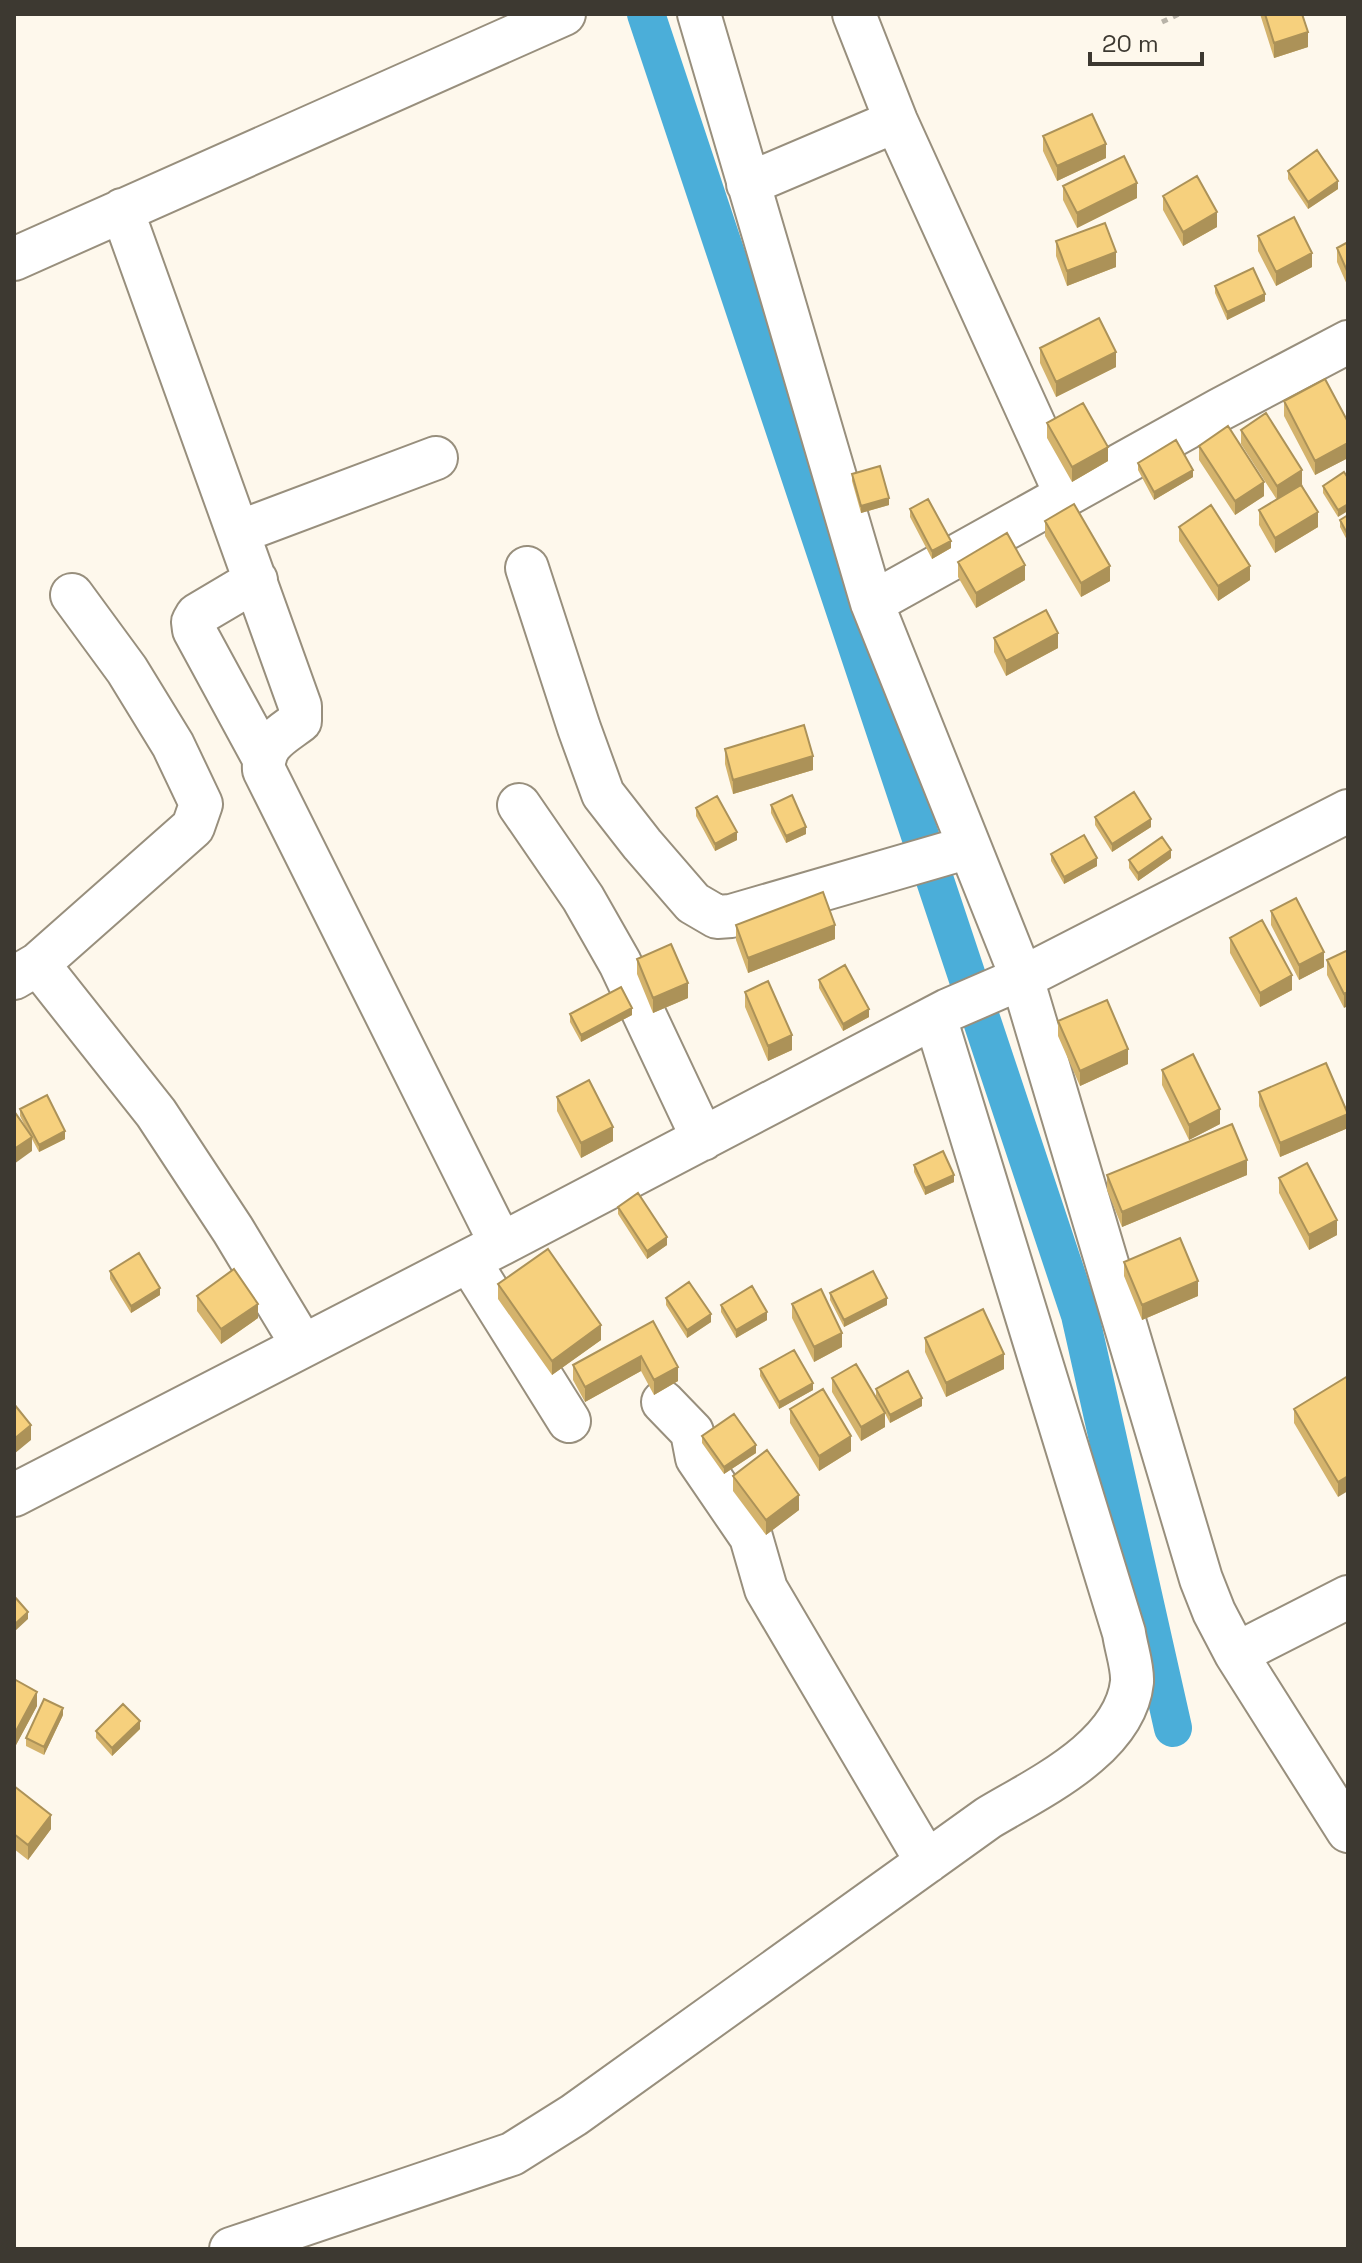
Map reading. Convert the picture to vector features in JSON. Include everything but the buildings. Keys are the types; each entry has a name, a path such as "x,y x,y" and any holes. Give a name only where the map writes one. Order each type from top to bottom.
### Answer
{"street":[{"path":"14,259 564,14"},
{"path":"699,14 872,603 959,850 1011,983 1201,1579 1236,1654 1348,1831"},
{"path":"854,14 896,121 1066,495"},
{"path":"748,184 896,121"},
{"path":"122,210 300,706 300,721 268,745 263,757"},
{"path":"872,603 1348,342"},
{"path":"239,532 436,458"},
{"path":"527,568 603,794 693,903 717,917 731,916 959,850"},
{"path":"256,580 197,615 193,622 194,630 263,757 264,770 485,1252 569,1421"},
{"path":"72,595 127,670 173,745 201,804 193,827 26,971 156,1113 233,1230 303,1346"},
{"path":"519,805 583,898 620,963 703,1139"},
{"path":"14,1495 941,1014 1011,983 1348,811"},
{"path":"231,2249 512,2154 574,2115 988,1818 1096,1749 1119,1721 1132,1682 1124,1633 941,1014"},
{"path":"663,1402 692,1432 697,1458 751,1537 766,1589 927,1862"},
{"path":"1236,1654 1348,1597"}],"path":[{"path":"1162,22 1179,14"}],"waterway":[{"path":"646,14 1080,1315 1173,1728"}]}
